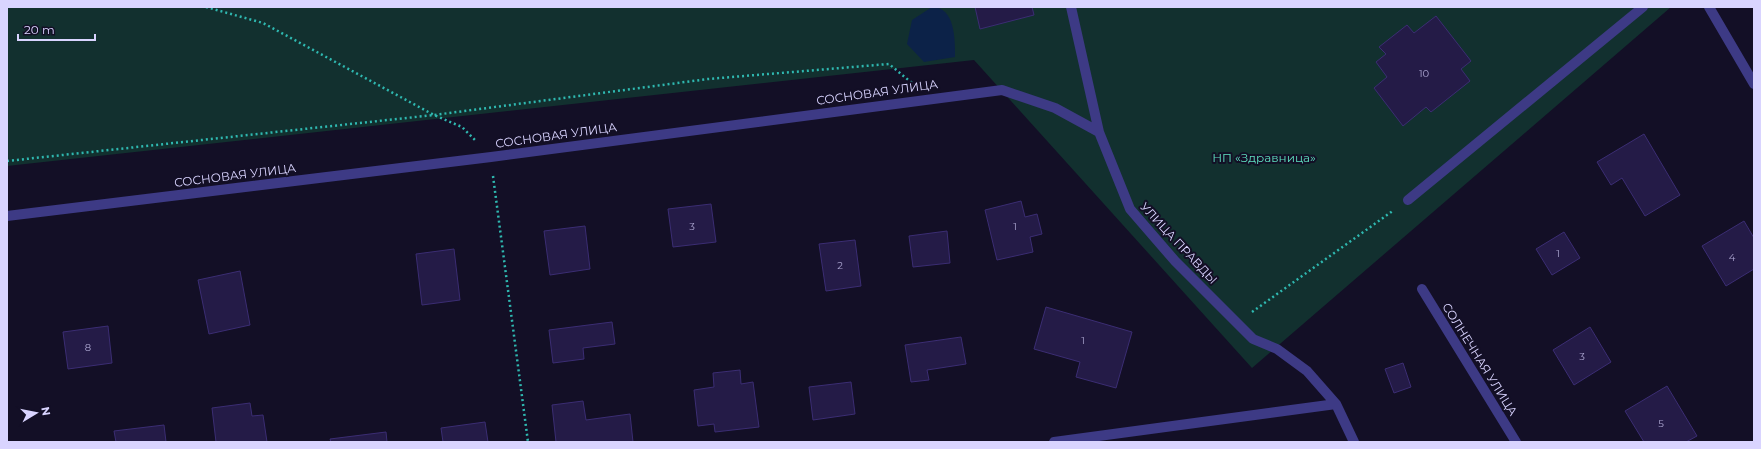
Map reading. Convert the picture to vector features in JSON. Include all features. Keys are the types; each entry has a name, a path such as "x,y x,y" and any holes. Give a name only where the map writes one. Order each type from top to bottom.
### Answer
{"street":[{"name":"УЛИЦА ПРАВДЫ","path":"1071,7 1100,132 1130,209 1175,261 1253,339 1277,349 1307,371 1336,404 1354,442"},
{"path":"1408,200 1643,7"},
{"path":"1709,7 1754,84"},
{"name":"СОСНОВАЯ УЛИЦА","path":"7,216 499,156 931,98 1002,90 1055,108 1100,132"},
{"name":"СОЛНЕЧНАЯ УЛИЦА","path":"1422,289 1516,442"},
{"path":"1054,442 1336,404"}],"path":[{"path":"7,161 434,115 708,79 889,64 931,98"},
{"path":"1237,323 1408,200"}],"green space":[{"name":"НП «Здравница»","path":"7,7 1671,7 1252,368 974,60 7,166"}],"water":[{"path":"932,7 940,8 949,18 954,33 955,57 924,62 907,44 912,20"}],"building":[{"path":"975,7 1032,7 1034,15 980,29"},
{"path":"1436,16 1471,61 1461,69 1470,81 1431,112 1426,107 1403,126 1374,88 1387,77 1376,62 1386,54 1379,47 1407,25 1414,33"},
{"path":"1644,134 1680,195 1645,216 1622,178 1611,185 1597,162"},
{"path":"1021,201 1025,217 1037,214 1042,234 1030,237 1033,252 997,260 985,210"},
{"path":"711,204 716,242 673,247 668,209"},
{"path":"1744,221 1754,238 1754,269 1726,286 1702,246"},
{"path":"585,226 590,269 550,275 544,231"},
{"path":"947,231 950,263 913,267 909,236"},
{"path":"1564,232 1580,258 1552,275 1536,249"},
{"path":"855,240 861,286 826,291 819,244"},
{"path":"454,249 460,300 422,305 416,254"},
{"path":"240,271 250,325 209,334 198,280"},
{"path":"1046,307 1132,332 1116,388 1076,377 1080,362 1034,349"},
{"path":"612,322 615,344 583,348 584,359 553,363 549,330"},
{"path":"108,326 112,363 68,369 63,332"},
{"path":"1590,327 1611,362 1574,385 1553,350"},
{"path":"961,337 966,364 927,370 929,380 911,382 905,345"},
{"path":"1403,363 1411,387 1394,393 1385,369"},
{"path":"740,370 741,384 753,382 759,427 715,432 714,424 698,426 694,390 714,387 713,373"},
{"path":"851,382 855,414 813,420 809,387"},
{"path":"1667,386 1697,436 1686,442 1644,442 1625,411"},
{"path":"583,401 586,420 630,414 633,442 556,442 552,405"},
{"path":"250,403 252,416 263,415 267,442 216,442 212,408"},
{"path":"485,422 488,442 443,442 441,428"},
{"path":"164,425 166,442 116,442 114,431"},
{"path":"386,432 387,442 331,442 330,439"}]}
